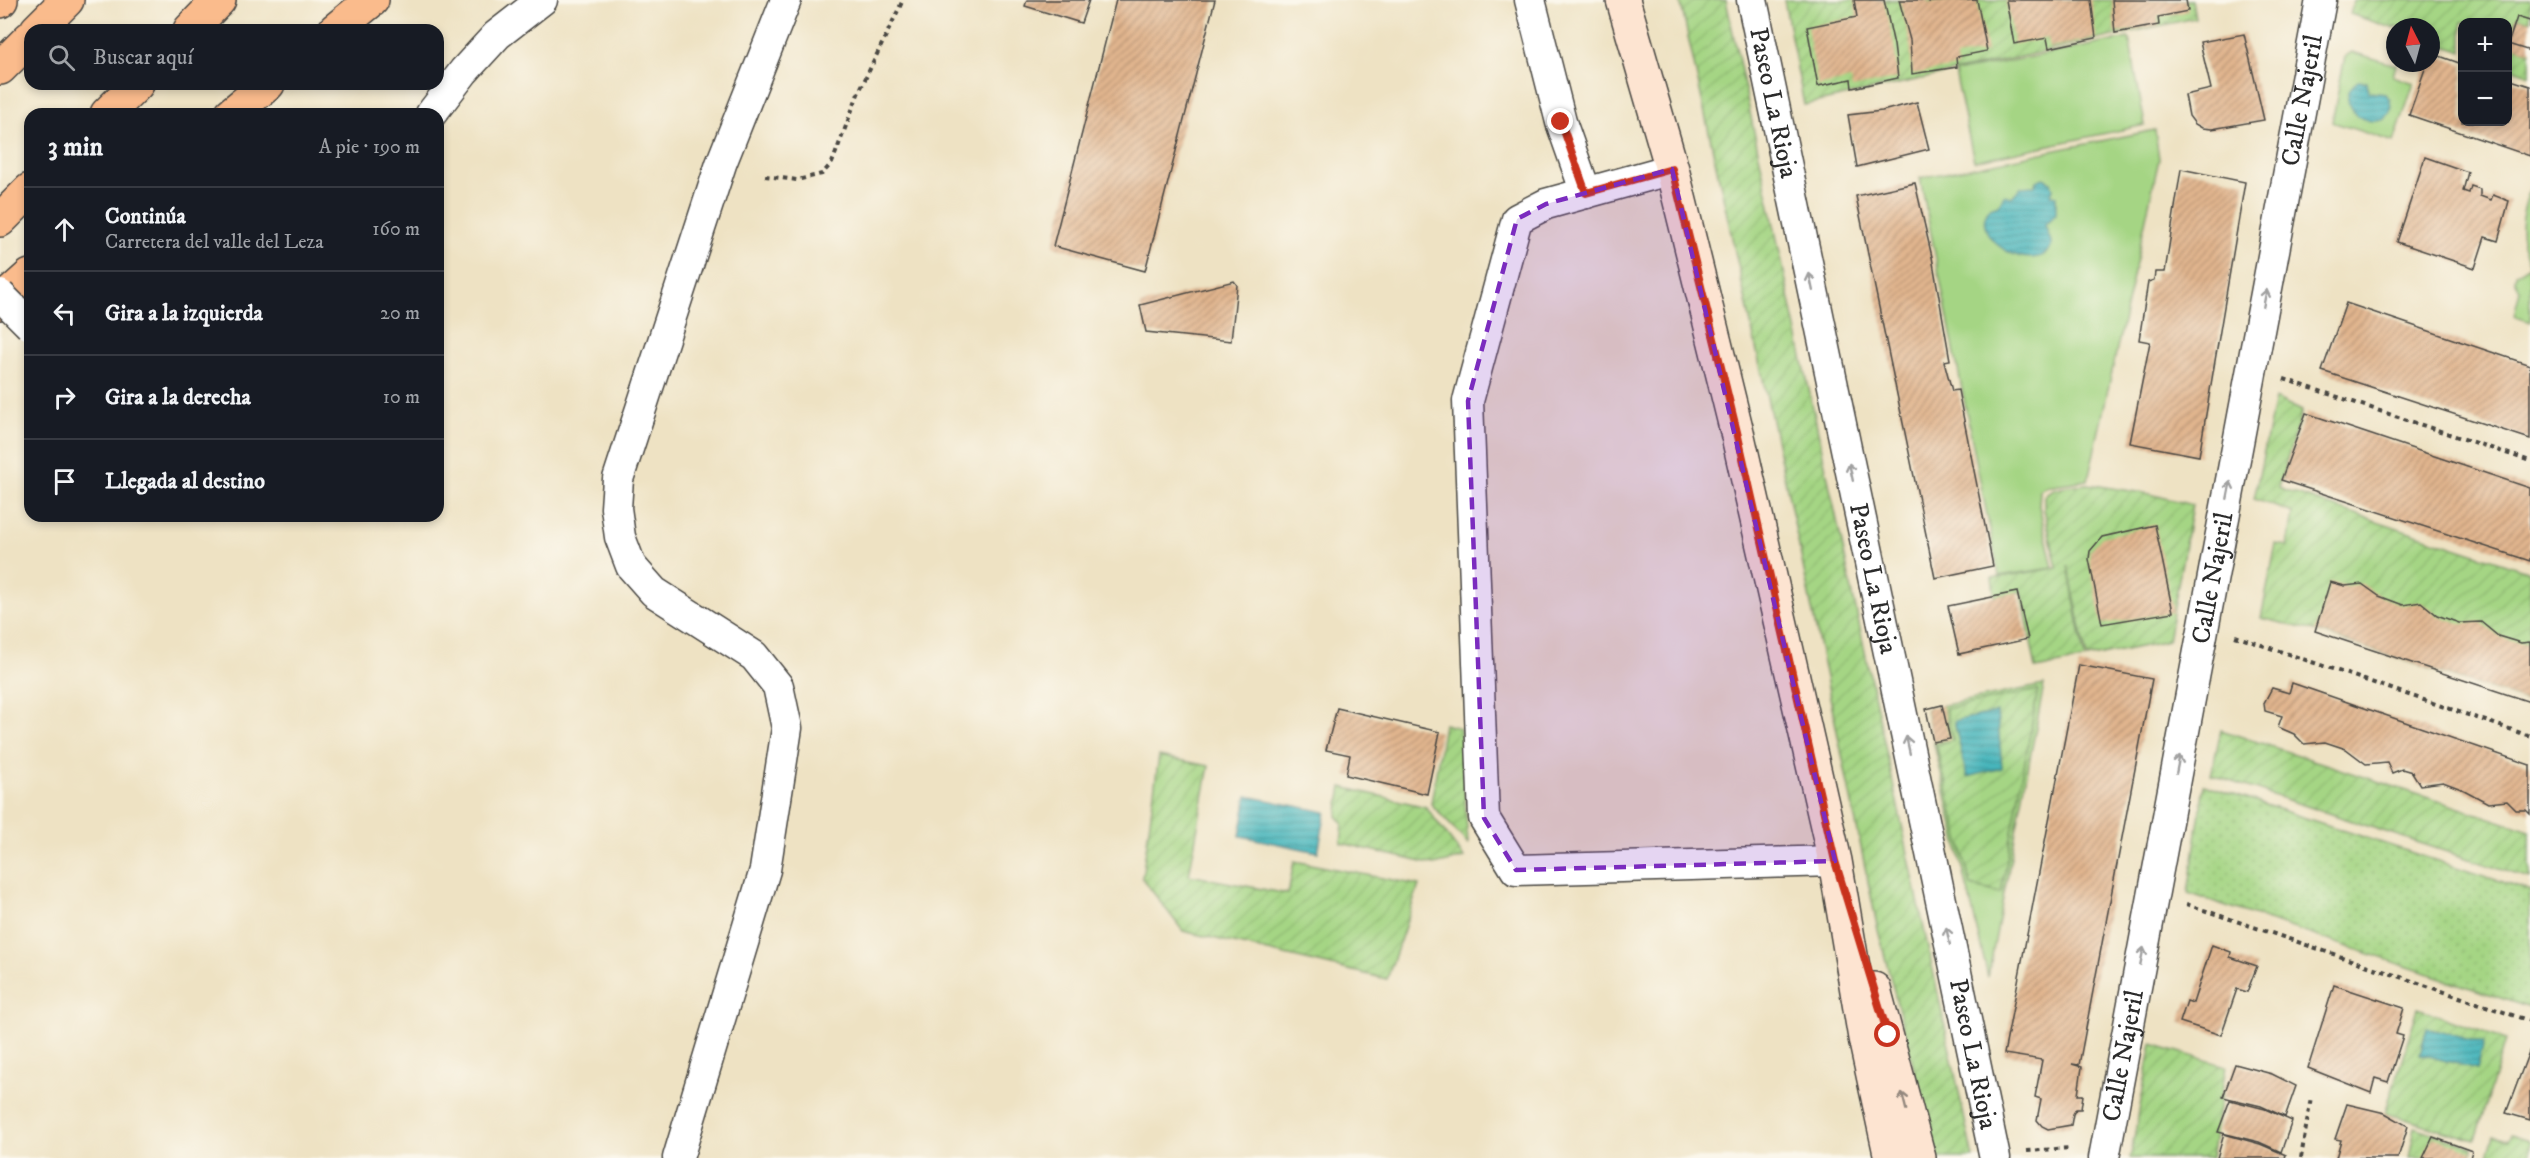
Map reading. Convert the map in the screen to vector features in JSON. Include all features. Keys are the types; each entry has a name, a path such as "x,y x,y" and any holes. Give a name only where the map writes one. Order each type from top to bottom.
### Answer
{"highway":[{"path":"44,24 67,0"},
{"path":"196,24 219,0"},
{"path":"342,24 372,0"},
{"path":"0,68 24,44"},
{"path":"113,108 131,90"},
{"path":"238,108 261,90"},
{"path":"0,220 24,196"},
{"path":"0,303 24,281"}],"main road":[{"path":"1623,0 1672,169 1737,432 1835,861 1864,1038 1891,1158"},
{"path":"1835,861 1888,1035 1919,1158"}],"street":[{"path":"436,108 464,71 497,35 542,0"},
{"path":"678,1158 765,870 787,728 778,686 754,656 654,592 631,566 620,537 615,508 618,479 721,164 786,0"},
{"path":"1530,0 1561,122 1586,193"},
{"name":"Paseo La Rioja","path":"1752,0 1994,1155"},
{"name":"Calle Najeril","path":"2105,1152 2321,0"},
{"path":"1672,169 1546,204 1517,219 1468,401 1484,818 1516,870 1835,861"},
{"path":"0,295 24,319"}],"path":[{"path":"765,176 797,180 822,174 832,163 858,94 903,0"},
{"path":"2252,368 2530,461"},
{"path":"2232,634 2530,736"},
{"path":"2154,893 2530,1021"},
{"path":"2301,1158 2311,1097"},
{"path":"1994,1155 2105,1152"}],"highlighted area":[{"path":"1672,169 1835,861 1516,870 1484,818 1468,401 1517,219 1546,204"}],"green space":[{"path":"1680,0 1726,0 1973,1158 1937,1158 1878,930 1789,498"},
{"path":"1784,0 2192,0 2195,18 1804,105"},
{"path":"2354,0 2530,0 2530,21 2517,17 2512,31 2512,18 2458,18 2458,51 2440,44 2440,18 2386,18 2386,26 2350,14"},
{"path":"2129,38 2145,125 1974,161 1955,72"},
{"path":"2512,44 2530,51 2530,75 2512,68"},
{"path":"2352,52 2386,62 2386,72 2394,72 2393,76 2414,83 2394,142 2332,122 2345,56"},
{"path":"2155,130 2159,159 2088,480 2046,486 2040,490 2039,506 2053,568 1999,576 1920,178"},
{"path":"2530,188 2530,264 2523,244 2521,226"},
{"path":"2530,265 2530,322 2514,316 2520,290 2515,280 2516,274"},
{"path":"2275,398 2302,411 2278,488 2530,572 2530,702 2315,631 2261,618 2276,544 2288,546 2293,513 2254,499"},
{"path":"2087,484 2150,494 2192,505 2168,641 2087,658 2068,566 2085,659 2036,669 2022,592 1995,597 1992,578 2057,568 2044,509 2044,496 2058,488"},
{"path":"2044,685 1988,977 1926,709"},
{"path":"2038,690 2001,893 1971,886 1936,744 1953,740 1945,709"},
{"path":"1444,724 1460,728 1468,844 1431,804"},
{"path":"2221,730 2530,831 2530,879 2211,775"},
{"path":"1159,756 1209,766 1189,875 1288,894 1294,861 1419,885 1387,979 1183,931 1142,878"},
{"path":"2204,785 2530,891 2530,1008 2188,893"},
{"path":"1342,787 1426,807 1464,858 1434,865 1341,843 1343,823 1337,816"},
{"path":"2418,1008 2505,1040 2475,1140 2385,1113"},
{"path":"2152,1044 2226,1066 2211,1158 2130,1158"},
{"path":"2415,1127 2473,1147 2471,1158 2409,1158"},
{"path":"2511,1134 2530,1140 2530,1158 2487,1158 2494,1135 2508,1139"}],"water":[{"path":"2358,81 2367,82 2369,92 2385,94 2390,99 2391,111 2385,119 2366,120 2352,110 2348,96 2351,88"},
{"path":"2043,178 2051,182 2053,189 2050,195 2056,196 2056,214 2045,225 2052,245 2044,254 2033,258 2006,251 1994,242 1987,231 1985,220 1990,208 1999,205 2004,195 2012,197 2021,187 2035,186 2037,181"},
{"path":"1997,712 2002,768 1967,777 1954,721"},
{"path":"1247,796 1326,812 1318,852 1240,836"},
{"path":"2427,1027 2484,1043 2477,1069 2420,1054"}],"building":[{"path":"1027,0 1089,0 1081,23 1025,6"},
{"path":"1116,0 1215,0 1145,271 1053,246"},
{"path":"1854,0 1884,0 1894,45 1898,78 1852,88 1851,79 1818,86 1807,27 1857,17"},
{"path":"1899,0 1928,0 1929,2 1977,0 1987,51 1956,57 1957,67 1912,74 1910,40"},
{"path":"2006,0 2091,0 2096,38 2049,48 2047,38 2014,44"},
{"path":"2112,0 2186,0 2188,11 2158,17 2159,25 2115,33"},
{"path":"2517,17 2530,21 2530,51 2512,45 2512,32"},
{"path":"2244,34 2264,120 2212,129 2202,128 2195,124 2189,116 2185,95 2211,89 2200,42"},
{"path":"2440,56 2458,63 2458,126 2512,126 2512,80 2530,86 2530,156 2409,115 2424,72 2440,72"},
{"path":"1917,102 1929,149 1857,167 1848,115 1882,111"},
{"path":"2425,157 2468,172 2463,191 2469,193 2471,186 2480,189 2480,196 2491,200 2493,195 2509,201 2498,241 2485,237 2475,268 2397,242"},
{"path":"2181,169 2245,182 2199,456 2130,443 2150,342 2139,340 2148,282 2154,280 2155,272 2165,272"},
{"path":"1915,183 1932,257 1950,360 1944,361 1952,391 1958,390 1993,566 1935,578 1856,196"},
{"path":"1234,281 1237,285 1231,341 1146,332 1140,305"},
{"path":"2346,303 2530,365 2530,439 2322,371"},
{"path":"2306,413 2530,488 2530,561 2281,480"},
{"path":"2155,525 2173,612 2102,624 2089,559 2090,551 2102,537"},
{"path":"2330,582 2345,586 2362,584 2379,596 2403,605 2421,602 2437,615 2459,623 2481,622 2498,636 2521,643 2530,642 2530,702 2315,631"},
{"path":"2017,592 2028,639 1959,654 1948,606"},
{"path":"2079,665 2152,679 2079,1065 2072,1064 2082,1067 2078,1095 2083,1095 2081,1109 2076,1109 2071,1125 2048,1129 2037,1120 2041,1099 2035,1097 2042,1060 2004,1054"},
{"path":"2292,683 2530,765 2530,814 2526,810 2516,810 2507,801 2488,803 2443,782 2420,785 2412,772 2402,769 2392,773 2387,762 2366,764 2346,749 2325,742 2304,744 2294,734 2278,727 2282,716 2265,711 2264,703 2272,688 2289,693"},
{"path":"1942,705 1950,739 1933,742 1926,709"},
{"path":"1337,708 1440,732 1427,794 1346,775 1350,755 1326,750"},
{"path":"2212,945 2231,952 2230,957 2257,966 2247,992 2237,989 2221,1035 2180,1022 2187,1001 2193,1003"},
{"path":"2334,985 2404,1008 2396,1034 2403,1036 2388,1082 2375,1078 2371,1093 2308,1068"},
{"path":"2530,1049 2530,1120 2506,1113"},
{"path":"2235,1064 2272,1074 2296,1086 2285,1117 2261,1106 2223,1097"},
{"path":"2230,1100 2265,1109 2292,1121 2281,1152 2259,1142 2218,1132"},
{"path":"2347,1104 2385,1113 2408,1126 2398,1158 2336,1158 2341,1140 2335,1139"},
{"path":"2224,1134 2260,1144 2286,1155 2285,1158 2217,1158"},
{"path":"2433,1137 2472,1151 2470,1158 2423,1158"}],"route":[{"path":"1561,122 1586,193 1672,169 1737,432 1835,861 1888,1035"}]}
